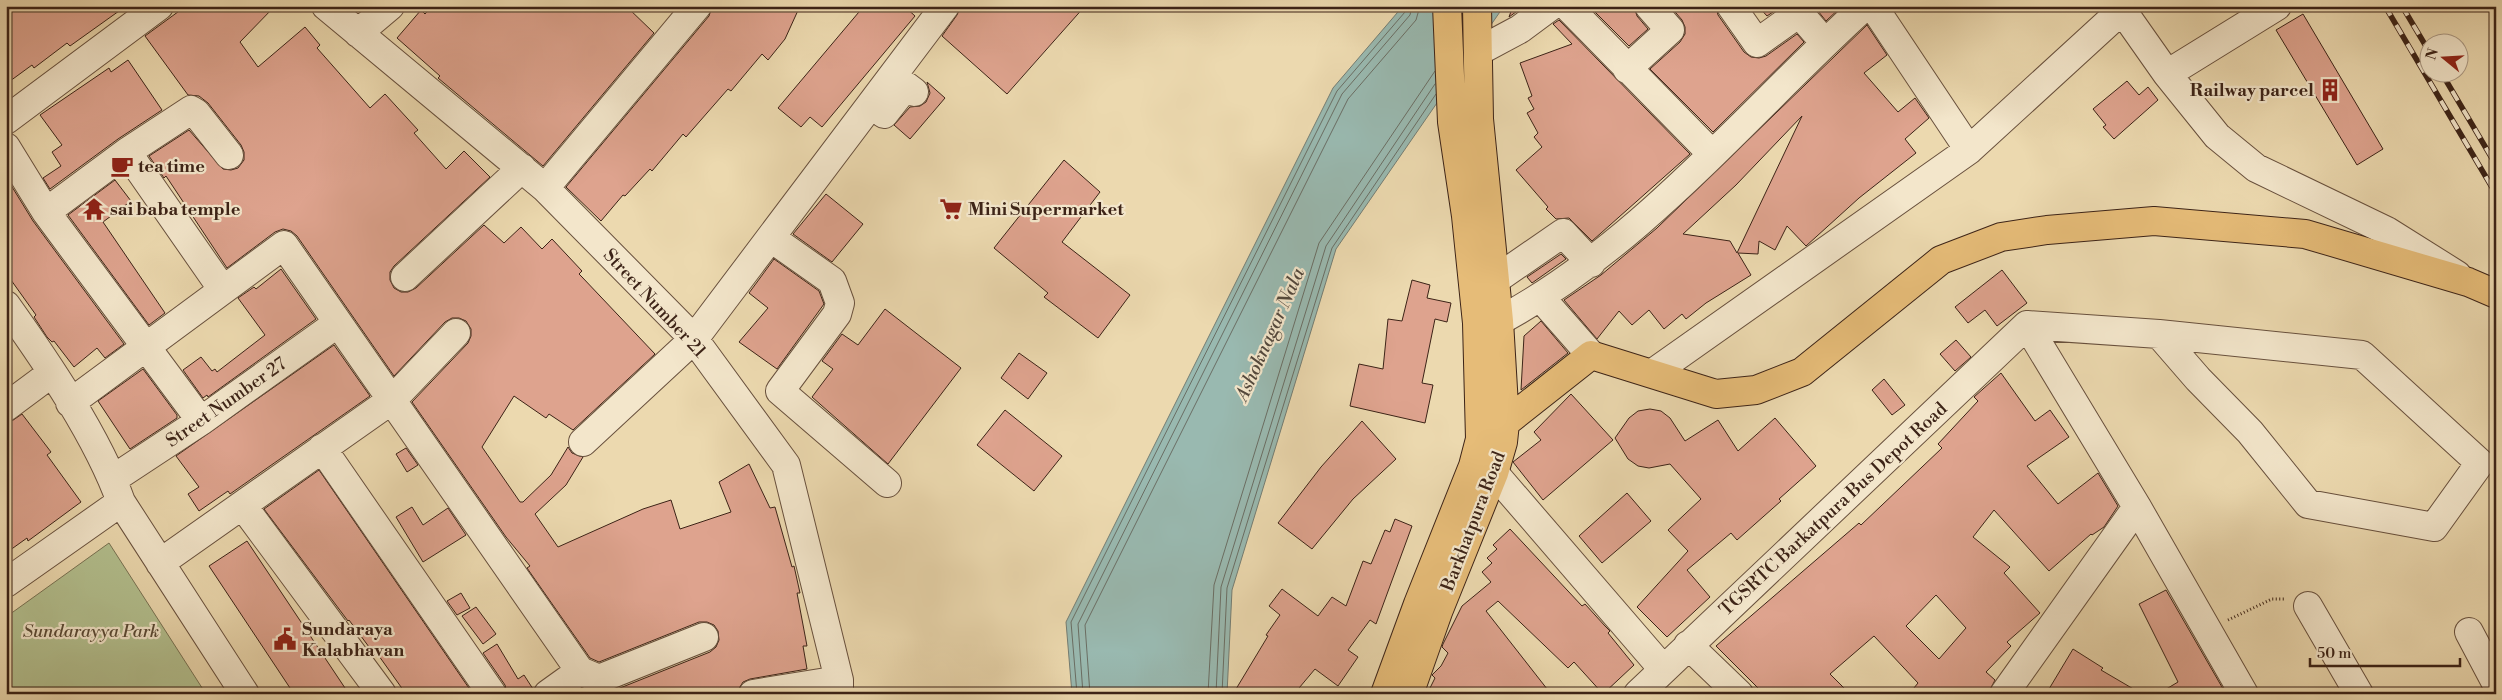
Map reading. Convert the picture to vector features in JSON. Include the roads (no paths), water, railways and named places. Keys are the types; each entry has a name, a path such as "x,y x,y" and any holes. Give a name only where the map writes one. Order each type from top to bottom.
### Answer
{"main road":[{"path":"1447,6 1452,122 1471,164"},
{"path":"1471,164 1479,119 1477,6"},
{"path":"1452,122 1479,119"},
{"name":"Barkhatpura Road","path":"1409,694 1438,612 1494,473 1503,442 1505,423 1500,321 1495,280 1471,164"},
{"name":"Barkhatpura Road","path":"1385,694 1418,604 1473,466 1480,439 1471,164"},
{"path":"1505,423 1591,355 1716,394 1756,390 1802,372 1941,260 2001,237 2047,230 2154,221 2305,234 2468,282 2496,294"}],"street":[{"path":"6,120 159,6"},
{"name":"Street Number 21","path":"326,6 545,188 694,339 786,465 839,687"},
{"path":"358,33 390,6"},
{"path":"545,188 697,6"},
{"path":"817,188 945,6"},
{"path":"1479,51 1520,29 1551,6"},
{"path":"1567,6 1626,69 1712,154"},
{"path":"1626,69 1670,30 1649,6"},
{"path":"1731,6 1757,43 1799,13 1825,43"},
{"path":"1500,321 1542,298 1591,263 1641,222 1865,6"},
{"path":"1873,6 1969,150"},
{"path":"2167,74 2276,6"},
{"path":"1653,373 1969,150 2123,8 2167,74 2217,136 2256,168 2387,231 2468,282"},
{"path":"583,442 694,339 771,238 906,86 914,92"},
{"path":"46,212 127,152 191,110 196,113 229,155"},
{"path":"6,147 46,212 144,347 201,421"},
{"path":"127,152 223,290"},
{"path":"405,277 522,168"},
{"path":"1495,280 1564,233 1591,263"},
{"path":"771,238 832,281 840,303 837,314 780,391 886,483"},
{"path":"70,403 284,245 393,399 580,671 598,679 704,637"},
{"path":"1542,298 1591,355"},
{"path":"6,305 70,403 117,490 160,563 245,694"},
{"name":"Street Number 27","path":"6,583 201,421 338,323"},
{"path":"2028,325 2159,334 2362,355 2480,463 2434,527 2308,504 2250,432 2198,379 2159,334"},
{"path":"2028,325 2137,507 2244,694"},
{"name":"TGSRTC Barkatpura Bus Depot Road","path":"1638,694 1663,668 2028,325"},
{"path":"6,327 41,381 101,486 117,490"},
{"path":"160,563 393,399 456,333"},
{"path":"6,407 41,381"},
{"path":"322,448 492,694"},
{"path":"1494,473 1663,668"},
{"path":"243,506 382,694"},
{"path":"2004,694 2137,507"},
{"path":"2308,606 2359,694"},
{"path":"2469,632 2496,683"},
{"path":"1688,645 1739,694"},
{"path":"548,694 580,671"},
{"path":"753,694 839,687"}],"water":[{"name":"Ashoknagar Nala","path":"1403,6 1504,6 1336,249 1232,590 1227,694 1072,694 1066,622 1333,88"}],"railway":[{"path":"2385,6 2496,194"},
{"path":"2402,6 2420,36"},
{"path":"2447,82 2496,165"}],"place":[{"name":"Railway parcel","path":"2330,90"},
{"name":"tea time","path":"122,166"},
{"name":"sai baba temple","path":"94,209"},
{"name":"Mini Supermarket","path":"951,209"},
{"name":"Sundaraya Kalabhavan","path":"285,639"}],"park label":[{"name":"Sundarayya Park","path":"91,631"}]}
